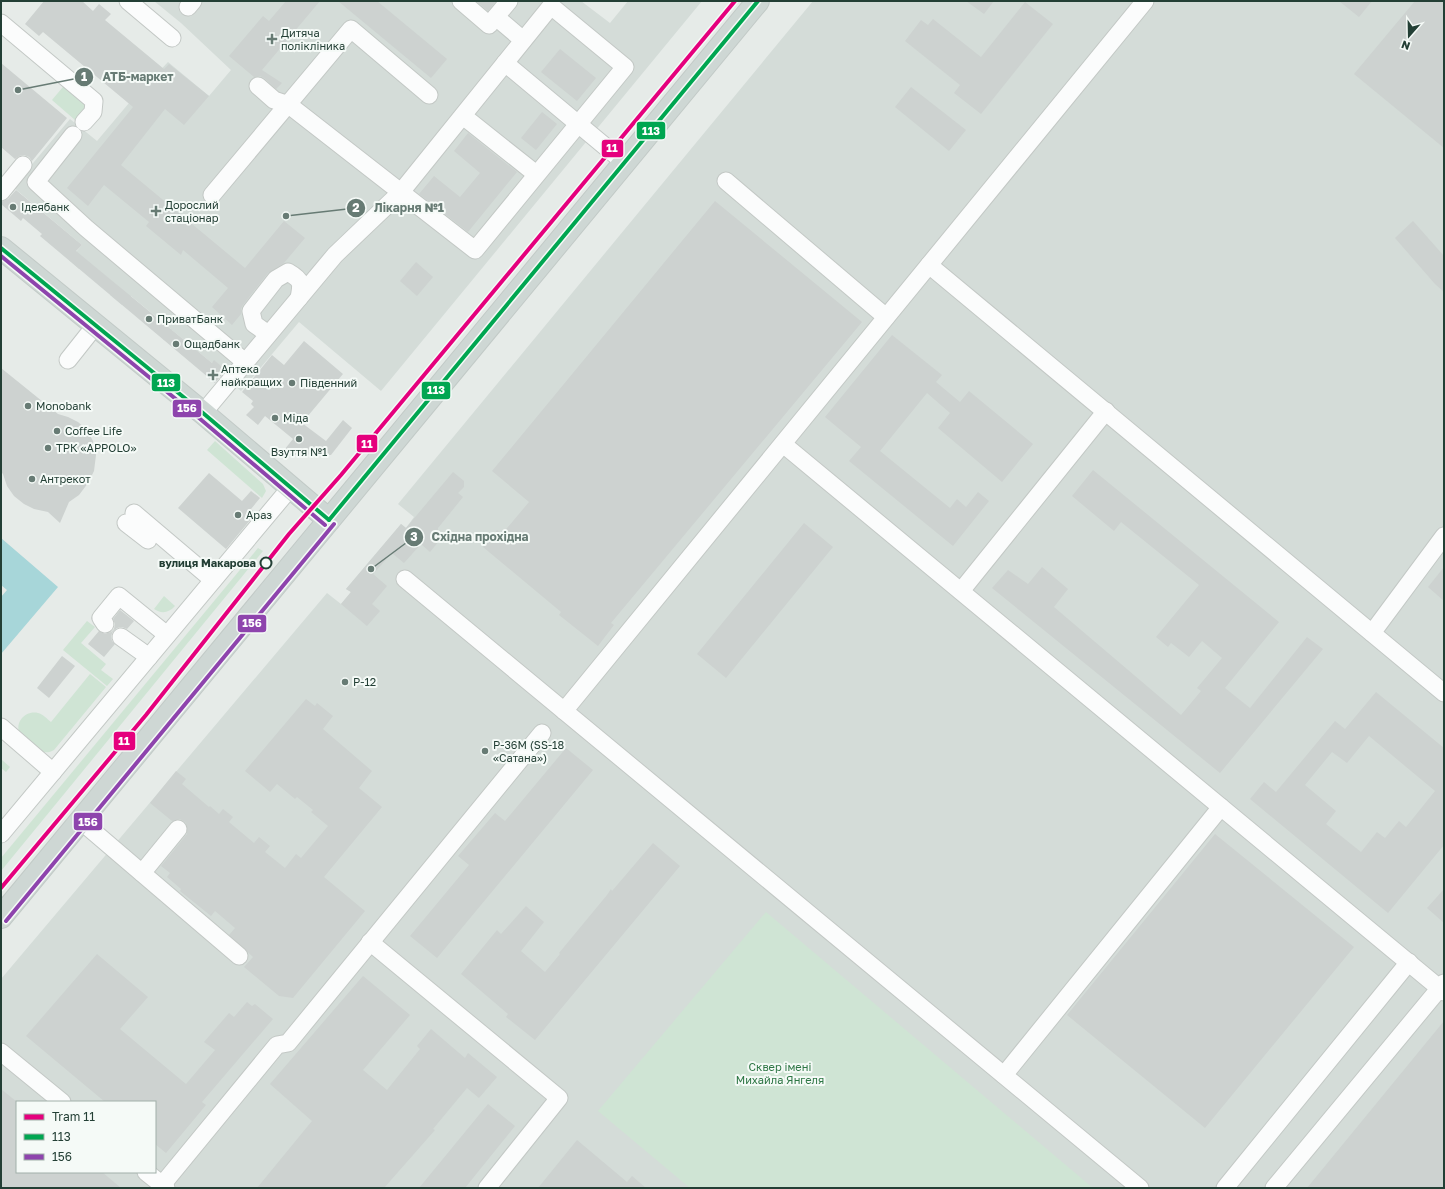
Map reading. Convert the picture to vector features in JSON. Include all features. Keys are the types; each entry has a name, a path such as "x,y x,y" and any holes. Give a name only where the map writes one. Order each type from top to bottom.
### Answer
{"main road":[{"path":"1,917 758,1"},
{"path":"1,248 203,413 329,520"}],"lane":[{"path":"128,1 172,38"},
{"path":"461,1 489,25 509,1"},
{"path":"564,711 1145,1"},
{"path":"203,413 334,255 401,192 551,6 625,67 475,250 401,192 289,105 274,100 258,86"},
{"path":"496,17 523,40"},
{"path":"1,23 94,102 93,112 36,182 86,228 245,362"},
{"path":"212,195 289,105 351,29 429,95"},
{"path":"505,63 625,163"},
{"path":"463,116 536,174"},
{"path":"1,192 23,165"},
{"path":"726,181 886,317"},
{"path":"929,265 1444,693"},
{"path":"268,334 254,324 251,310 276,278 288,272 298,277 301,286 299,298"},
{"path":"68,360 95,326"},
{"path":"961,591 1106,411"},
{"path":"783,444 1442,988 1274,1188"},
{"path":"1,834 291,487"},
{"path":"130,518 209,584"},
{"path":"1372,633 1444,536"},
{"path":"406,579 1140,1188"},
{"path":"105,624 101,618 119,596 167,635"},
{"path":"121,637 149,657"},
{"path":"1,727 53,772"},
{"path":"147,1173 164,1187 277,1045 288,1043 542,733"},
{"path":"1004,1075 1221,807"},
{"path":"81,821 240,956"},
{"path":"142,873 178,830"},
{"path":"370,942 559,1098 487,1188"},
{"path":"1225,1188 1409,962"},
{"path":"1,1052 61,1101"}],"shaded area":[{"path":"154,1 581,1 610,23 628,1 702,1 381,391 299,322 241,391 224,376 227,372 215,361 212,363 172,330 164,340 163,339 171,329 131,296 122,305 110,295 118,286 86,260 79,269 69,260 82,245 13,187 70,119 97,141 129,103 168,62 209,96 231,70 181,23"},
{"path":"813,1 1444,1 1444,1188 1,1188 1,979 327,593 341,604 351,592 346,589 401,524 406,528 414,517 398,504"}],"green space":[{"path":"68,81 91,101 75,120 52,100"},
{"path":"215,441 263,484 266,491 262,498 207,450"},
{"path":"258,548 263,551 1,871 1,858"},
{"path":"164,596 175,606 165,612 159,612 154,609"},
{"path":"87,621 95,627 81,643 106,664 101,670 113,679 107,686 63,650"},
{"path":"90,674 106,687 54,750 50,752 41,751 20,734 20,721 25,715 29,713 38,713 43,715 51,722"},
{"path":"1,759 10,767 6,772 1,768"},
{"name":"Сквер імені Михайла Янгеля","path":"766,912 1093,1188 690,1188 598,1111"}],"water":[{"path":"1,538 58,587 1,654 1,597 7,590 1,585"}],"building":[{"path":"44,1 82,1 93,11 99,4 111,14 105,20 164,69 169,64 209,96 184,125 165,109 121,165 245,268 284,221 305,238 284,263 268,273 243,305 241,314 232,325 212,307 228,288 183,250 181,255 146,226 149,222 104,185 88,206 67,188 133,107 43,32 39,36 25,24"},
{"name":"Дитяча полікліника","path":"286,1 320,1 262,70 282,83 276,89 264,78 260,76 254,77 229,56 263,16 269,21"},
{"path":"338,1 377,1 447,59 431,78"},
{"path":"476,1 496,1 488,11"},
{"path":"966,1 994,1 984,14"},
{"path":"1339,1 1372,1 1359,17"},
{"path":"1415,1 1444,1 1444,148 1354,74"},
{"path":"1025,2 1053,24 981,114 954,93 960,85 905,41 921,20 928,25 933,19 981,57"},
{"path":"560,49 596,78 577,101 541,72"},
{"path":"1,63 67,118 32,161 29,157 24,155 15,159 1,147"},
{"path":"911,87 966,130 949,151 895,107"},
{"path":"542,112 557,124 536,150 521,138"},
{"path":"468,133 517,172 468,232 419,194 434,176 460,197 480,173 454,151"},
{"path":"16,190 82,245 76,251 212,363 214,360 226,370 215,383 40,236 42,234 23,218 21,221 1,204 1,202 8,199"},
{"path":"715,201 862,322 611,623 614,625 598,646 559,615 561,612 483,547 497,530 502,534 529,502 492,471"},
{"path":"1413,221 1444,256 1444,292 1435,284 1395,238"},
{"path":"416,262 433,277 417,296 400,281"},
{"path":"892,335 942,375 936,382 960,402 969,391 1033,444 1002,482 938,428 950,413 927,393 880,451 950,508 957,499 966,507 978,492 989,501 953,546 849,461 861,447 825,417"},
{"name":"Південний","path":"304,341 343,374 302,423 326,441 343,420 352,428 331,455 309,455 301,450 297,455 280,455 293,439 265,416 258,425 246,415 254,407 251,404 253,401 242,392 272,355 284,365"},
{"name":"ТРК «APPOLO»","path":"1,368 58,414 78,422 87,430 93,441 96,455 94,471 88,483 79,495 69,502 60,523 48,512 34,509 24,504 14,496 7,486 1,472"},
{"path":"1093,470 1279,622 1225,688 1250,708 1307,637 1323,649 1220,773 992,588 1008,570 1028,584 1042,567 1068,589 1054,607 1181,715 1201,691 1197,688 1222,658 1202,641 1189,657 1171,643 1168,647 1156,637 1199,585 1121,522 1114,531 1072,496"},
{"path":"453,472 464,481 464,487 458,493 463,497 438,528 439,541 430,552 421,544 404,563 392,553 373,574 387,586 372,604 380,611 367,626 341,604 351,592 346,589 401,524 406,528"},
{"path":"209,473 242,501 251,491 260,498 251,509 256,513 226,549 178,508"},
{"path":"804,523 833,547 726,678 697,654"},
{"path":"1444,567 1444,601 1428,587"},
{"path":"120,610 134,621 127,629 122,627 113,631 111,636 112,641 115,644 104,657 88,644 99,631 105,634 114,629 115,624 113,619"},
{"path":"62,656 75,666 49,698 37,688"},
{"path":"1376,692 1444,748 1444,845 1388,913 1250,799 1264,782 1276,792 1335,721 1345,729","holes":["1369,736 1435,791 1406,827 1399,821 1385,838 1377,832 1361,852 1326,824 1336,811 1305,785 1332,752 1347,763"]},
{"path":"306,699 315,706 317,703 333,716 323,729 372,771 359,788 382,807 324,877 365,911 293,998 279,996 244,967 253,957 229,935 235,928 215,911 211,916 180,891 181,889 167,877 170,873 161,866 187,834 187,826 185,822 180,819 172,821 150,803 176,771 186,779 182,784 219,814 223,809 233,817 229,822 254,843 259,837 270,846 265,852 285,868 296,854 301,858 328,826 311,812 313,810 297,797 295,799 277,784 270,792 245,771"},
{"path":"566,748 593,770 437,958 410,936 469,865 458,856 495,813 505,821"},
{"path":"1215,834 1354,947 1205,1128 1067,1015"},
{"path":"653,843 680,866 535,1040 506,1017 508,1014 461,974 497,930 501,934 526,906 544,922 521,951 545,972 611,889 612,891"},
{"path":"1444,889 1444,923 1427,908"},
{"path":"97,954 148,997 120,1029 186,1084 215,1050 204,1042 229,1013 234,1017 247,1002 252,1006 255,1004 273,1019 202,1102 206,1105 166,1153 156,1145 156,1101 104,1101 26,1036"},
{"path":"363,976 410,1015 363,1070 387,1090 420,1049 417,1046 431,1029 465,1058 468,1053 497,1077 479,1098 467,1088 433,1129 435,1130 384,1188 257,1188 312,1121 270,1084"},
{"path":"1444,1021 1444,1188 1307,1188"},
{"path":"1,1089 16,1101 16,1173 103,1173 121,1188 1,1188"},
{"path":"488,1104 515,1126 465,1188 419,1188"},
{"path":"577,1140 627,1182 632,1176 646,1188 538,1188"}],"tram line":[{"name":"11","path":"1,888 146,715 289,534 341,475 735,1"}],"transit line":[{"name":"113","path":"329,520 758,1"},
{"name":"113","path":"1,248 203,413 329,520"},
{"name":"156","path":"1,256 199,418 325,525"},
{"name":"156","path":"6,921 334,524"}],"place":[{"name":"Дитяча полікліника","path":"272,39"},
{"name":"АТБ-маркет","path":"18,90"},
{"name":"Ідеябанк","path":"13,207"},
{"name":"Дорослий стаціонар","path":"156,211"},
{"name":"Лікарня №1","path":"286,216"},
{"name":"ПриватБанк","path":"149,319"},
{"name":"Ощадбанк","path":"176,344"},
{"name":"Аптека найкращих","path":"213,375"},
{"name":"Південний","path":"292,383"},
{"name":"Monobank","path":"28,406"},
{"name":"Міда","path":"275,418"},
{"name":"Coffee Life","path":"57,431"},
{"name":"Взуття №1","path":"299,439"},
{"name":"ТРК «APPOLO»","path":"48,448"},
{"name":"Антрекот","path":"32,479"},
{"name":"Араз","path":"238,515"},
{"name":"вулиця Макарова","path":"266,563"},
{"name":"Східна прохідна","path":"371,569"},
{"name":"Р-12","path":"345,682"},
{"name":"Р-36М (SS-18 «Сатана»)","path":"485,751"}]}
